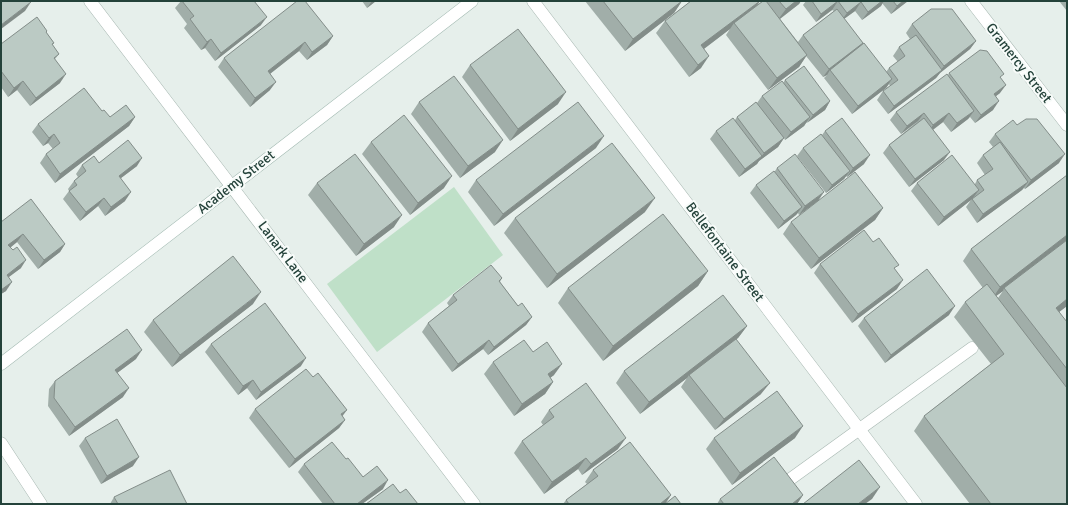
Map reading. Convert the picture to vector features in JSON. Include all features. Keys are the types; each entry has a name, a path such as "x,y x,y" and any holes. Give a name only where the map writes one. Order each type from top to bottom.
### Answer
{"street":[{"name":"Lanark Lane","path":"90,1 232,185 474,504"},
{"name":"Academy Street","path":"1,364 472,1"},
{"name":"Bellefontaine Street","path":"533,1 916,504"},
{"name":"Gramercy Street","path":"971,1 1067,125"},
{"path":"789,480 972,348"},
{"path":"1,443 41,504"}],"green space":[{"path":"454,187 503,255 377,352 327,284"}],"building":[{"path":"1,1 30,1 31,2 1,25"},
{"path":"182,1 254,1 267,17 221,53 211,39 207,42 190,19 194,16"},
{"path":"297,1 305,1 333,36 312,52 305,42 268,71 276,82 255,98 224,58"},
{"path":"603,1 682,1 633,39"},
{"path":"691,1 760,1 701,45 709,56 698,65 665,21"},
{"path":"763,1 766,1 807,55 777,78 734,23"},
{"path":"779,1 796,1 786,9"},
{"path":"812,1 838,1 821,14"},
{"path":"838,1 882,1 868,12 861,2 847,13"},
{"path":"893,1 903,1 897,6"},
{"path":"837,9 863,43 829,69 803,35"},
{"path":"931,9 952,9 976,41 944,66 912,24"},
{"path":"37,17 47,31 46,32 54,43 52,44 59,54 54,58 66,74 36,98 23,81 14,88 1,71 1,44"},
{"path":"518,29 566,92 518,129 470,65"},
{"path":"916,35 942,70 894,106 883,91 898,80 889,68 905,56 899,47"},
{"path":"864,43 892,79 858,106 830,70"},
{"path":"980,50 987,51 1004,74 1000,77 1006,85 994,94 999,101 981,115 949,73"},
{"path":"804,66 830,101 813,115 785,80"},
{"path":"947,74 974,111 957,123 949,113 933,125 924,113 907,126 896,112"},
{"path":"454,76 503,140 468,166 419,102"},
{"path":"782,81 810,117 791,132 762,96"},
{"path":"84,88 102,111 104,110 110,117 126,105 135,117 60,174 46,154 60,143 54,134 49,138 38,124"},
{"path":"578,102 604,136 503,214 476,180"},
{"path":"756,102 784,138 764,153 737,117"},
{"path":"404,115 452,176 418,203 371,142"},
{"path":"733,118 762,156 745,169 716,131"},
{"path":"842,118 870,155 853,168 825,131"},
{"path":"924,118 950,152 915,179 889,145"},
{"path":"1026,119 1037,119 1065,154 1031,180 995,134 1013,120 1017,125"},
{"path":"821,134 850,171 832,185 803,148"},
{"path":"128,140 142,158 119,176 131,192 111,207 104,198 86,212 69,191 77,185 74,181 86,171 82,165 94,156 99,163"},
{"path":"1000,142 1028,182 983,214 972,199 984,190 977,180 993,169 983,155"},
{"path":"612,143 655,198 557,274 515,218"},
{"path":"355,154 402,215 364,244 317,183"},
{"path":"795,154 824,192 805,206 777,168"},
{"path":"952,155 979,190 944,217 917,183"},
{"path":"774,171 802,207 784,221 756,185"},
{"path":"855,172 883,208 819,258 791,222"},
{"path":"1067,175 1067,235 1000,287 971,249"},
{"path":"31,199 65,244 44,260 23,234 8,245 13,250 17,247 26,260 7,275 12,282 1,290 1,222"},
{"path":"663,214 708,271 613,346 568,288"},
{"path":"864,230 873,242 879,238 899,265 894,268 903,280 858,314 820,264"},
{"path":"1067,240 1067,299 1056,308 1067,322 1067,369 1004,288"},
{"path":"233,256 261,292 180,355 153,320"},
{"path":"491,265 502,278 499,281 518,306 522,303 532,317 494,347 489,340 458,364 428,323 457,300 453,295"},
{"path":"927,269 955,306 891,355 864,318"},
{"path":"987,284 1067,388 1067,504 991,504 924,416 1004,354 965,302"},
{"path":"723,295 747,326 649,402 624,371"},
{"path":"265,303 306,358 261,392 253,380 243,386 211,344"},
{"path":"127,329 142,350 115,370 129,388 75,427 54,398 55,381"},
{"path":"736,339 770,383 724,419 689,375"},
{"path":"524,340 533,352 547,342 562,364 548,374 553,382 522,404 493,362"},
{"path":"306,369 313,377 318,373 347,410 341,414 345,420 295,459 255,409"},
{"path":"586,383 626,438 591,464 586,458 552,482 522,441 554,417 549,410"},
{"path":"777,391 803,426 740,473 714,438"},
{"path":"117,419 139,457 107,476 85,438"},
{"path":"332,442 346,459 348,458 363,477 377,466 388,480 357,504 335,504 304,464"},
{"path":"630,442 671,495 660,504 569,504 566,500 598,476 593,470"},
{"path":"774,457 803,495 792,504 724,504 720,499"},
{"path":"859,460 880,487 858,504 803,504"},
{"path":"170,470 187,504 118,504 114,497"},
{"path":"393,484 400,493 406,489 418,504 366,504"},
{"path":"675,496 681,504 665,504"}]}
